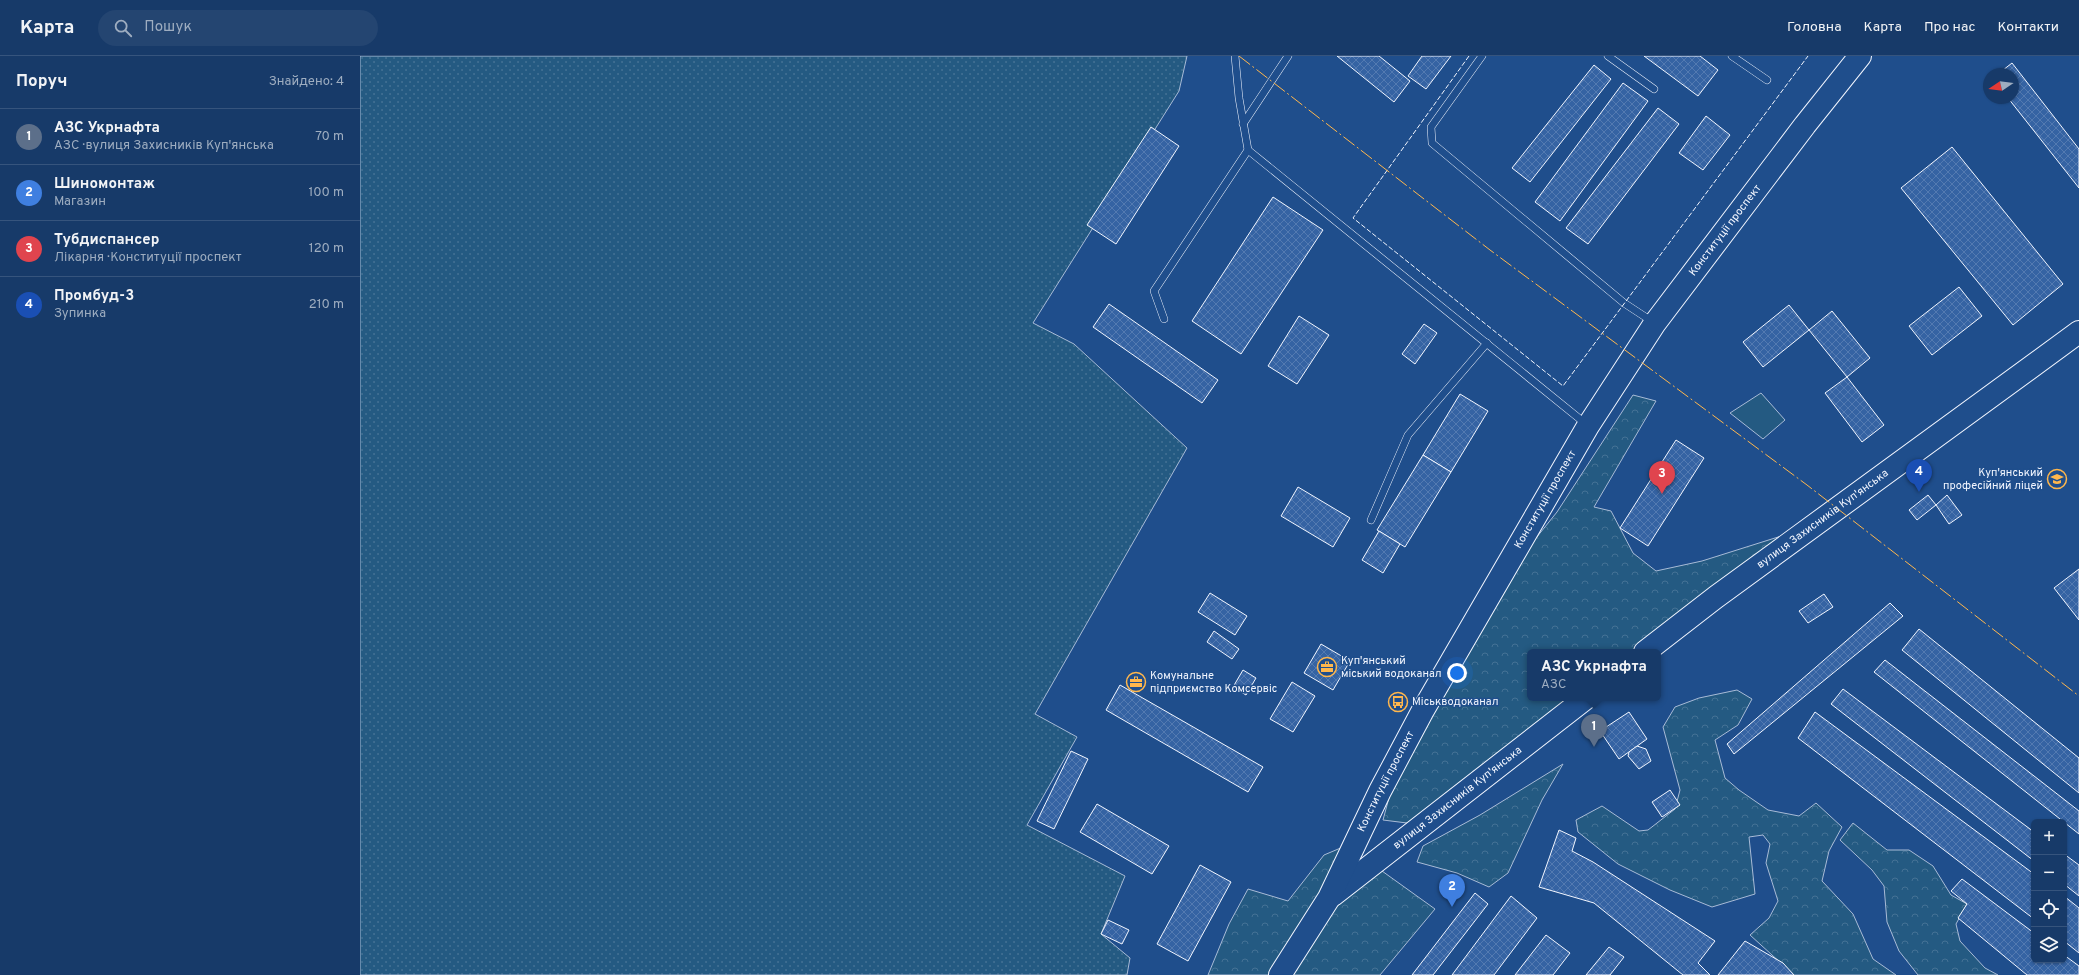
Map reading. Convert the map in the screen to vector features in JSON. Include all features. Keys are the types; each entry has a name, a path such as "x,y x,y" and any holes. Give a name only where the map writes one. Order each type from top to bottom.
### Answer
{"main road":[{"name":"Конституції проспект","path":"1280,975 1328,898 1380,791 1422,712 1588,426 1655,323 1805,125 1860,56"},
{"name":"вулиця Захисників Куп'янська","path":"1649,649 1716,597 2079,332"},
{"name":"вулиця Захисників Куп'янська","path":"1328,898 1582,701"}],"lane":[{"path":"1235,56 1243,124 1248,150 1588,426"},
{"path":"1243,124 1288,56"},
{"path":"1482,56 1430,127 1432,143 1624,303 1655,323"},
{"path":"1608,56 1654,90"},
{"path":"1732,56 1767,80"},
{"path":"1164,319 1154,291 1248,150"},
{"path":"1371,520 1408,435 1487,343"}],"green space":[{"path":"360,56 1187,56 1179,91 1033,323 1074,344 1187,448 1035,714 1077,737 1027,825 1125,876 1101,934 1130,958 1127,975 360,975"},
{"path":"1761,393 1785,420 1763,439 1730,413"},
{"path":"1633,395 1656,401 1594,507 1611,511 1633,553 1656,571 1702,561 1794,532 1642,649 1527,649 1527,701 1575,701 1431,813 1407,823 1383,820 1394,779 1503,579 1557,512"},
{"path":"1737,690 1752,699 1738,725 1715,740 1725,778 1739,790 1768,810 1799,816 1816,803 1842,827 1829,851 1822,881 1853,914 1873,959 1896,975 1794,975 1750,935 1769,918 1778,901 1766,863 1770,844 1763,835 1749,837 1755,894 1712,907 1670,890 1618,864 1578,832 1576,820 1602,806 1639,831 1648,830 1675,809 1680,790 1663,727 1675,707 1699,698"},
{"path":"1563,764 1542,800 1508,873 1489,887 1457,873 1417,862 1423,846 1480,815"},
{"path":"1853,823 1887,850 1909,850 1933,866 1951,895 1967,904 1956,924 1960,941 1985,968 1998,975 1918,975 1899,951 1887,922 1884,886 1872,870 1840,840"},
{"path":"1343,847 1346,895 1382,871 1435,909 1380,975 1208,975 1229,924 1248,889 1288,901 1324,855"}],"building":[{"path":"1337,56 1379,56 1410,81 1394,102"},
{"path":"1422,56 1451,56 1426,89 1408,76"},
{"path":"1644,56 1700,56 1718,70 1698,96"},
{"path":"2012,63 2016,68 2006,68"},
{"path":"1594,65 1611,79 1530,182 1512,168"},
{"path":"2019,72 2079,149 2079,188 2013,104 2019,104"},
{"path":"1623,83 1648,101 1560,221 1535,202"},
{"path":"1658,108 1679,124 1588,244 1566,228"},
{"path":"1706,116 1730,135 1703,170 1679,153"},
{"path":"1151,127 1179,146 1116,244 1087,225"},
{"path":"1952,147 2063,284 2013,325 1901,188"},
{"path":"1273,197 1323,230 1241,354 1192,321"},
{"path":"1959,287 1982,316 1932,355 1909,326"},
{"path":"1109,304 1218,380 1202,403 1093,327"},
{"path":"1789,305 1809,330 1763,367 1743,342"},
{"path":"1832,311 1870,358 1847,377 1809,330"},
{"path":"1299,316 1329,335 1297,384 1268,366"},
{"path":"1424,324 1437,333 1415,364 1402,354"},
{"path":"1847,377 1884,425 1862,442 1825,393"},
{"path":"1460,394 1488,411 1451,472 1423,455"},
{"path":"1676,440 1704,458 1648,546 1620,528"},
{"path":"1423,455 1451,472 1405,547 1377,530"},
{"path":"1298,487 1350,518 1333,547 1281,516"},
{"path":"1928,495 1936,505 1917,520 1909,510"},
{"path":"1947,495 1962,515 1949,524 1936,505"},
{"path":"1379,531 1400,544 1383,573 1362,560"},
{"path":"2079,569 2079,620 2054,588"},
{"path":"1210,593 1247,616 1235,635 1198,612"},
{"path":"1824,594 1833,607 1808,623 1799,611"},
{"path":"1890,603 1903,616 1734,754 1727,744"},
{"path":"1919,629 2079,758 2079,793 1902,650"},
{"path":"1214,631 1239,649 1232,659 1207,642"},
{"name":"Куп'янський міський водоканал","path":"1321,644 1350,661 1333,690 1304,673"},
{"path":"1885,660 2079,811 2079,834 2067,825 2067,819 2060,819 1874,672"},
{"path":"1243,670 1256,678 1246,695 1233,687"},
{"path":"1292,682 1315,696 1293,732 1270,719"},
{"path":"1120,685 1263,767 1248,792 1106,710"},
{"path":"1843,689 2031,830 2031,859 1831,704"},
{"path":"1629,712 1647,739 1619,759 1600,731"},
{"path":"1815,712 2031,872 2031,917 1798,738"},
{"path":"1637,746 1646,749 1651,761 1639,769 1628,756 1629,752"},
{"path":"1071,751 1088,759 1054,829 1037,821"},
{"path":"1670,790 1680,805 1662,817 1652,802"},
{"path":"1097,804 1169,846 1152,874 1080,832"},
{"path":"1559,830 1576,838 1572,851 1593,862 1715,941 1698,963 1710,975 1683,975 1594,903 1539,887"},
{"path":"2067,856 2079,865 2079,896 2067,886"},
{"path":"1200,865 1231,882 1188,961 1157,944"},
{"path":"1962,879 2031,931 2031,963 2067,963 2067,957 2079,966 2079,975 2027,975 1958,918 1967,904 1951,891"},
{"path":"1475,893 1488,904 1433,975 1412,975"},
{"path":"1511,896 1537,918 1494,975 1452,975"},
{"path":"2067,898 2079,908 2079,953 2067,943"},
{"path":"1108,920 1129,930 1122,944 1101,934"},
{"path":"1546,935 1570,953 1553,975 1515,975"},
{"path":"1745,941 1783,963 1794,975 1718,975"},
{"path":"1609,947 1624,957 1610,975 1586,975"}],"fence":[{"path":"1469,56 1353,218 1563,386 1808,56"}],"power":[{"path":"1239,56 1490,250 1807,485 2079,696"}],"place":[{"name":"Куп'янський професійний ліцей","path":"2057,479"},
{"name":"Промбуд-3","path":"1919,492"},
{"name":"Тубдиспансер","path":"1662,494"},
{"name":"Куп'янський міський водоканал","path":"1327,667"},
{"name":"Комунальне пiдприємство Комсервiс","path":"1136,682"},
{"name":"Міськводоканал","path":"1398,702"},
{"name":"АЗС Укрнафта","path":"1594,747"},
{"name":"Шиномонтаж","path":"1452,907"}]}
